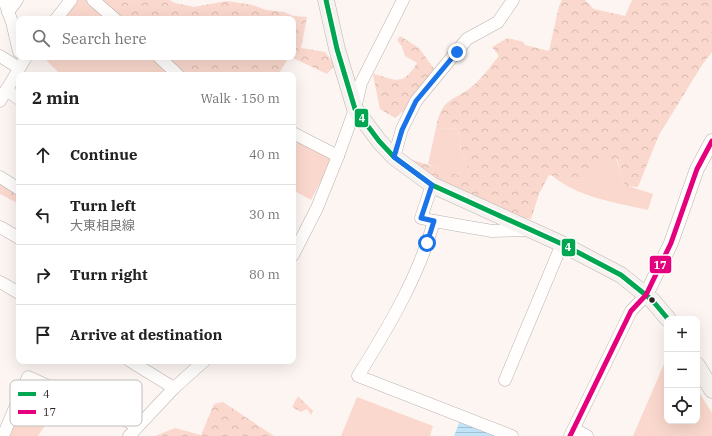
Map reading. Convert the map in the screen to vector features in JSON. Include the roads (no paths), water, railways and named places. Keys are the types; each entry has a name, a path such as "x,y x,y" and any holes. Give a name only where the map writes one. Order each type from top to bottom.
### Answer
{"main road":[{"path":"326,0 339,57 355,109 379,141 394,157 432,185 562,244 621,275 646,295 665,316"},
{"path":"700,370 712,390"}],"street":[{"path":"4,0 16,41"},
{"path":"8,12 16,0"},
{"path":"58,16 70,0"},
{"path":"93,0 112,16"},
{"path":"296,249 317,208 338,156 355,109 361,83 403,0"},
{"path":"394,157 402,130 416,101 467,39 498,22 513,0"},
{"path":"0,56 16,58"},
{"path":"0,101 21,60"},
{"path":"162,60 175,72"},
{"path":"6,90 16,97"},
{"path":"296,135 338,156"},
{"path":"587,436 572,432 631,311 646,295 671,243 697,169 712,141"},
{"path":"0,177 16,187"},
{"path":"432,185 421,218 492,231 532,230"},
{"path":"434,221 427,243 387,329 358,376 512,436"},
{"path":"0,227 16,236"},
{"path":"505,380 562,244"},
{"path":"0,282 16,291"},
{"path":"135,364 174,388"},
{"path":"142,422 174,388 201,364"},
{"path":"27,380 28,377 35,380"},
{"path":"3,436 10,419"},
{"path":"129,436 138,426"}],"water":[{"path":"460,421 497,436 454,436"}]}
